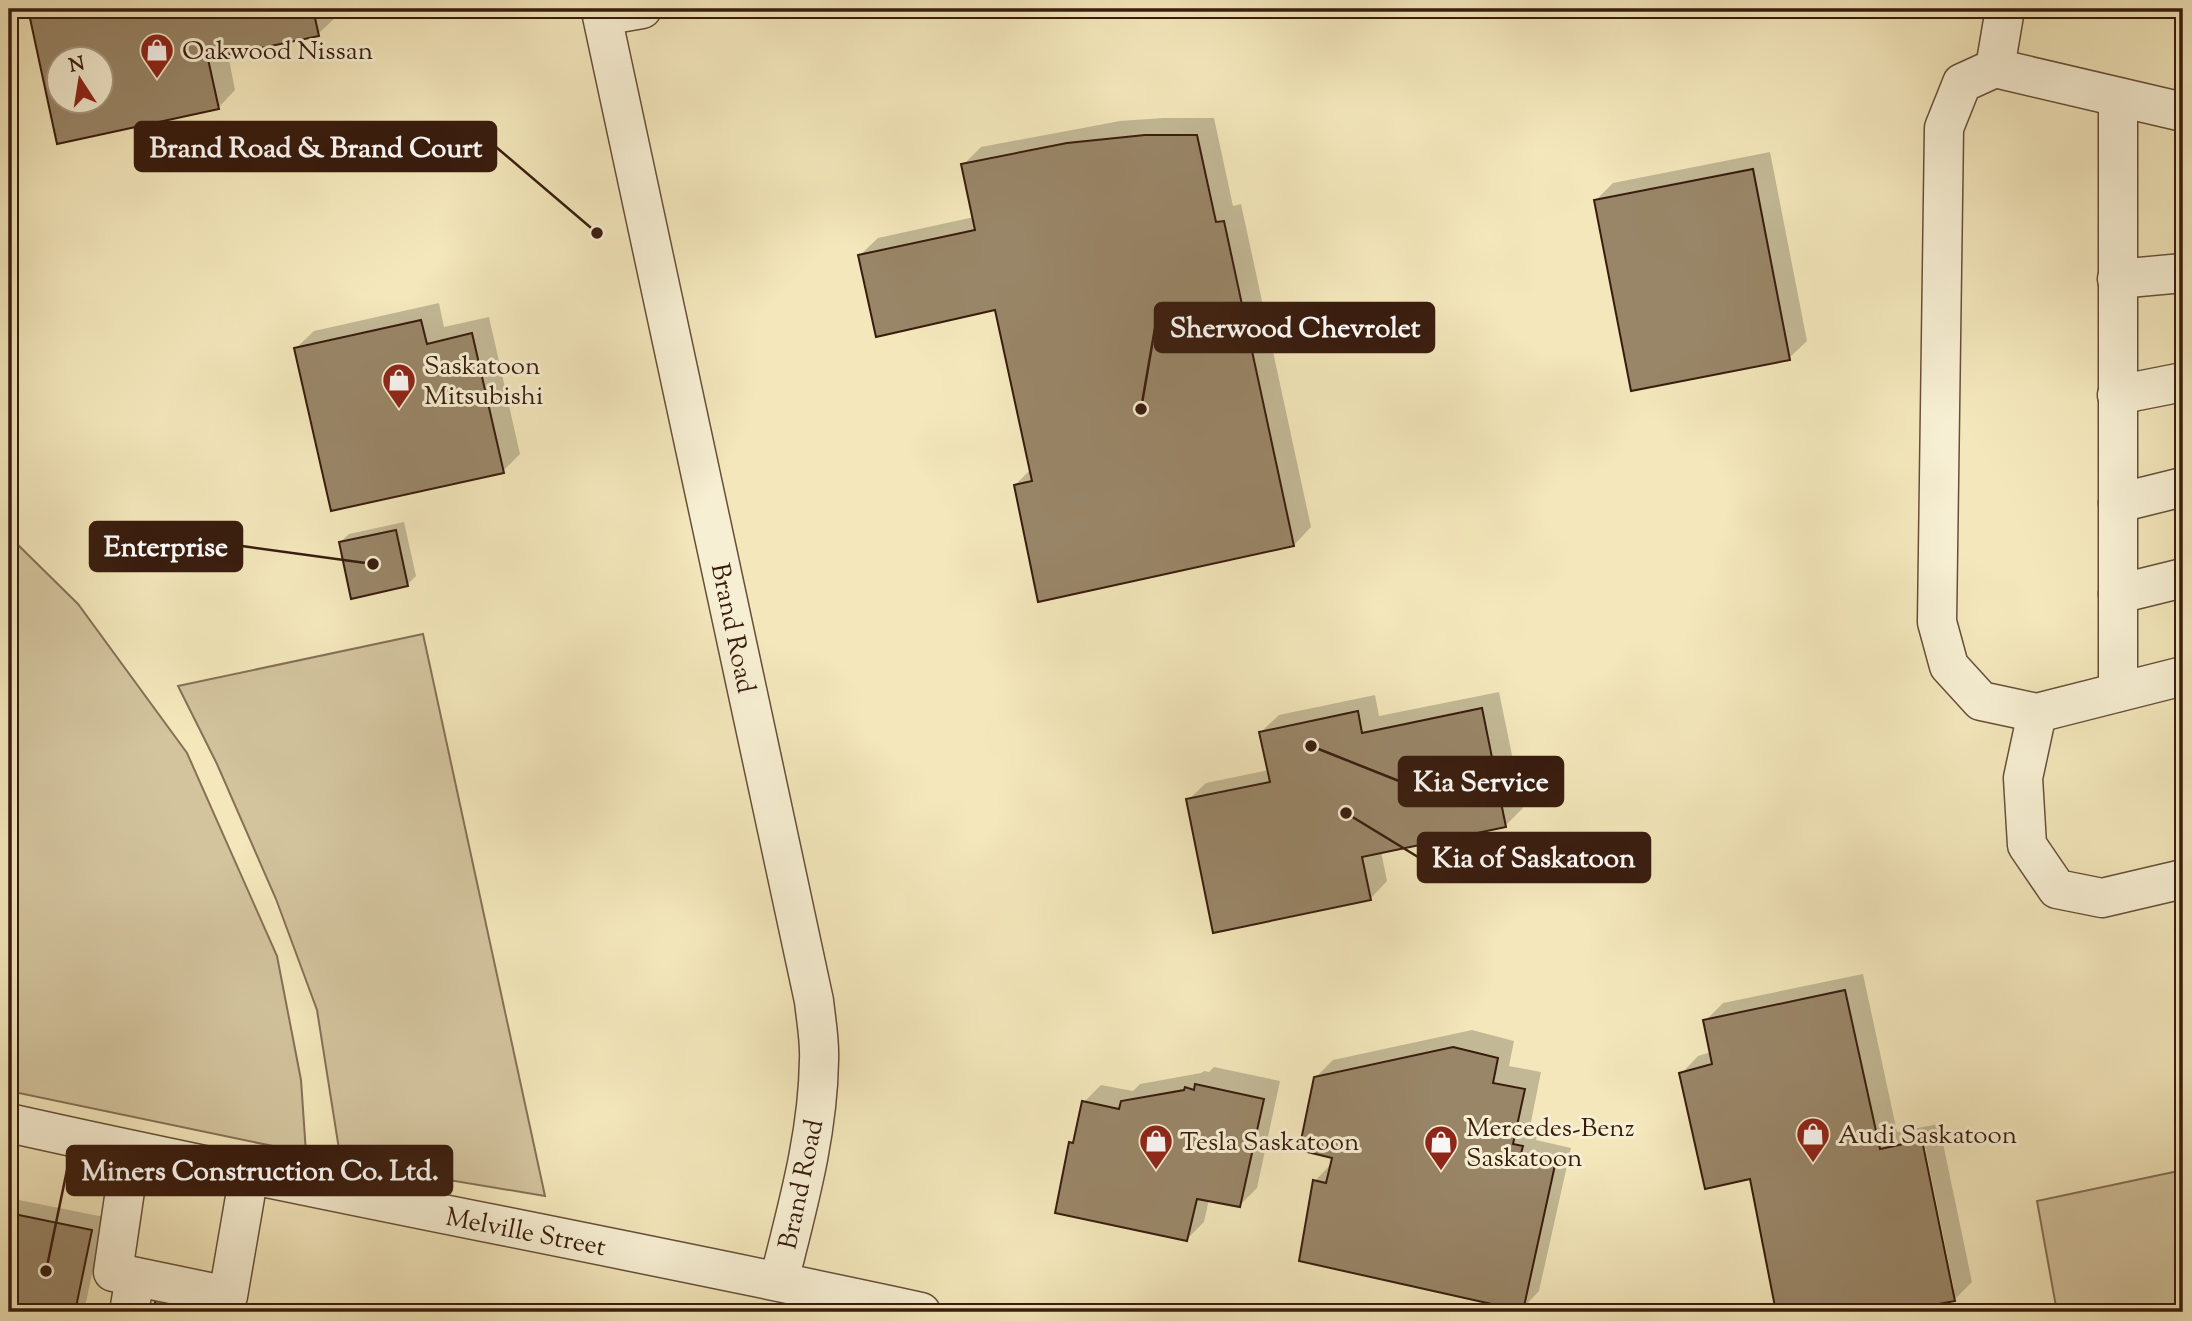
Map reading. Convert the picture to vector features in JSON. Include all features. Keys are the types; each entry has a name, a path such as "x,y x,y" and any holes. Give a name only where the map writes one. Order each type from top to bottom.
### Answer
{"street":[{"name":"Brand Road","path":"642,9 601,13 814,1001 820,1058 816,1110 810,1153 779,1281"},
{"path":"1995,68 2005,9"},
{"path":"2183,113 1995,68 1962,83 1944,128 1937,622 1949,666 1981,701 2037,713 2183,676"},
{"path":"2118,99 2118,692"},
{"path":"2117,279 2183,273"},
{"path":"2117,395 2183,382"},
{"path":"2118,503 2183,487"},
{"path":"2118,594 2183,578"},
{"path":"2037,713 2023,778 2027,845 2057,888 2102,898 2183,879"},
{"name":"Melville Street","path":"9,1123 921,1312"},
{"path":"131,1150 113,1272 132,1294 228,1296 249,1174"}],"shaded area":[{"path":"9,536 78,604 187,753 277,956 301,1080 306,1153 9,1091"},
{"path":"423,634 545,1196 341,1162 317,1010 276,899 217,764 178,686"},
{"path":"2183,1170 2183,1312 2057,1312 2037,1201"}],"building":[{"name":"Oakwood Nissan","path":"28,9 313,9 319,36 208,59 219,109 57,144 51,116 116,116 116,46 46,46 46,93"},
{"path":"1145,135 1197,135 1216,222 1224,221 1294,546 1038,602 1014,485 1032,481 995,310 876,337 858,255 975,230 961,164 1067,143"},
{"path":"1753,169 1790,360 1631,391 1594,200"},
{"name":"Saskatoon Mitsubishi","path":"421,320 427,344 472,333 504,473 331,511 294,348"},
{"path":"396,530 408,586 351,599 339,542"},
{"path":"1482,708 1506,827 1362,857 1371,900 1213,933 1186,799 1270,782 1259,732 1358,711 1362,733"},
{"name":"Audi Saskatoon","path":"1845,990 1880,1149 1922,1140 1955,1301 1896,1312 1776,1312 1750,1179 1705,1189 1679,1073 1712,1064 1703,1020"},
{"name":"Mercedes-Benz Saskatoon","path":"1453,1047 1498,1058 1493,1083 1525,1089 1513,1144 1523,1146 1520,1157 1555,1165 1523,1311 1299,1261 1313,1180 1326,1183 1332,1158 1299,1150 1314,1077"},
{"name":"Tesla Saskatoon","path":"1195,1084 1264,1099 1240,1207 1197,1199 1187,1241 1055,1213 1069,1142 1073,1143 1082,1101 1119,1109 1121,1101 1184,1090 1185,1087 1194,1090"},
{"path":"9,1213 92,1230 75,1312 9,1312"},
{"path":"156,1298 218,1312 153,1312"}],"place":[{"name":"Oakwood Nissan","path":"157,80"},
{"name":"Brand Road & Brand Court","path":"597,233"},
{"name":"Sherwood Chevrolet","path":"1141,409"},
{"name":"Saskatoon Mitsubishi","path":"399,410"},
{"name":"Enterprise","path":"373,564"},
{"name":"Kia Service","path":"1311,746"},
{"name":"Kia of Saskatoon","path":"1346,813"},
{"name":"Audi Saskatoon","path":"1813,1164"},
{"name":"Tesla Saskatoon","path":"1156,1171"},
{"name":"Mercedes-Benz Saskatoon","path":"1441,1172"},
{"name":"Miners Construction Co. Ltd.","path":"46,1271"}]}
